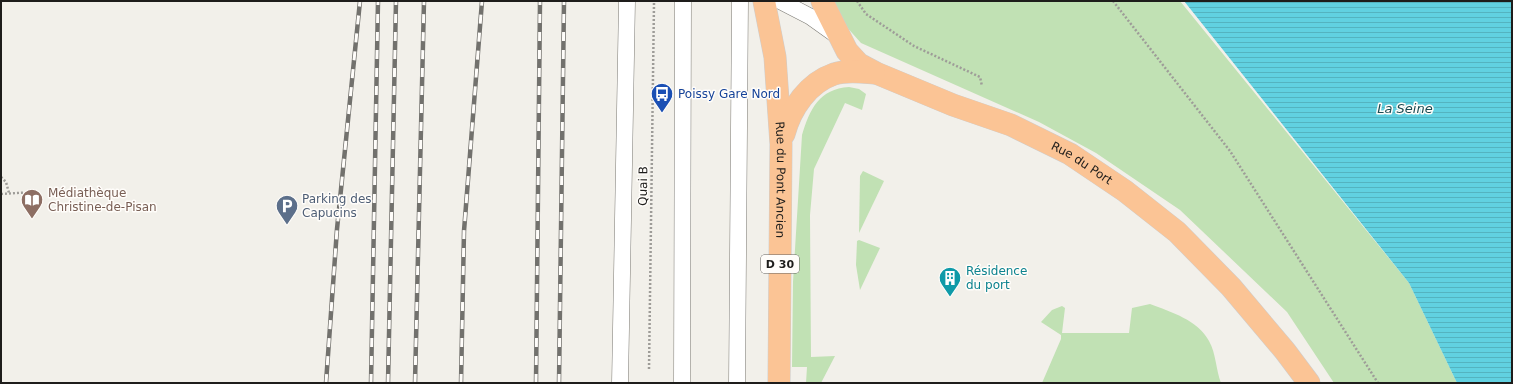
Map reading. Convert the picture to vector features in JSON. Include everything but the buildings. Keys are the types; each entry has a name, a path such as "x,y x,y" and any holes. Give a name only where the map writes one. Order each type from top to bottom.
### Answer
{"main road":[{"name":"Rue du Pont Ancien","path":"764,1 775,57 781,144 779,383"},
{"name":"Rue du Port","path":"822,1 847,51 854,59 876,73 953,105 1011,125 1070,154 1126,190 1177,232 1231,287 1285,351 1309,383"},
{"name":"D 30","path":"781,144 787,121 794,107 814,85 834,74 845,72 876,73"}],"lane":[{"path":"620,383 627,1"},
{"path":"682,383 683,1"},
{"path":"737,383 740,1"},
{"path":"780,1 811,17 839,37"}],"path":[{"path":"857,1 866,14 914,46 980,77 983,89"},
{"path":"1113,1 1230,151 1378,383"},
{"name":"Quai B","path":"649,369 654,3"},
{"path":"1,177 6,182 9,193"},
{"path":"1,194 33,192"}],"green space":[{"path":"829,1 1180,1 1409,283 1457,383 1334,383 1287,312 1180,210 1096,153 1039,122 861,43 836,15"},
{"path":"849,87 859,89 866,94 862,110 845,103 814,169 810,215 811,357 835,356 821,383 806,383 807,367 792,367 793,282 802,135 808,117 817,102 830,92"},
{"path":"863,171 884,181 859,233 860,176"},
{"path":"859,240 880,248 860,290 856,265 857,241"},
{"path":"1150,304 1167,310 1198,327 1209,341 1221,383 1042,383 1061,339 1061,335 1041,322 1052,310 1062,306 1065,308 1062,333 1129,333 1132,308"}],"water":[{"name":"La Seine","path":"1184,1 1512,1 1512,383 1457,383 1409,283"}],"railway":[{"path":"326,383 337,229 360,1"},
{"path":"371,383 378,1"},
{"path":"388,383 396,1"},
{"path":"415,383 424,1"},
{"path":"461,383 464,231 482,1"},
{"path":"536,383 540,1"},
{"path":"559,383 564,1"}],"place":[{"name":"Poissy Gare Nord","path":"662,114"},
{"name":"Médiathèque Christine-de-Pisan","path":"32,220"},
{"name":"Parking des Capucins","path":"287,226"},
{"name":"Résidence du port","path":"950,298"}]}
